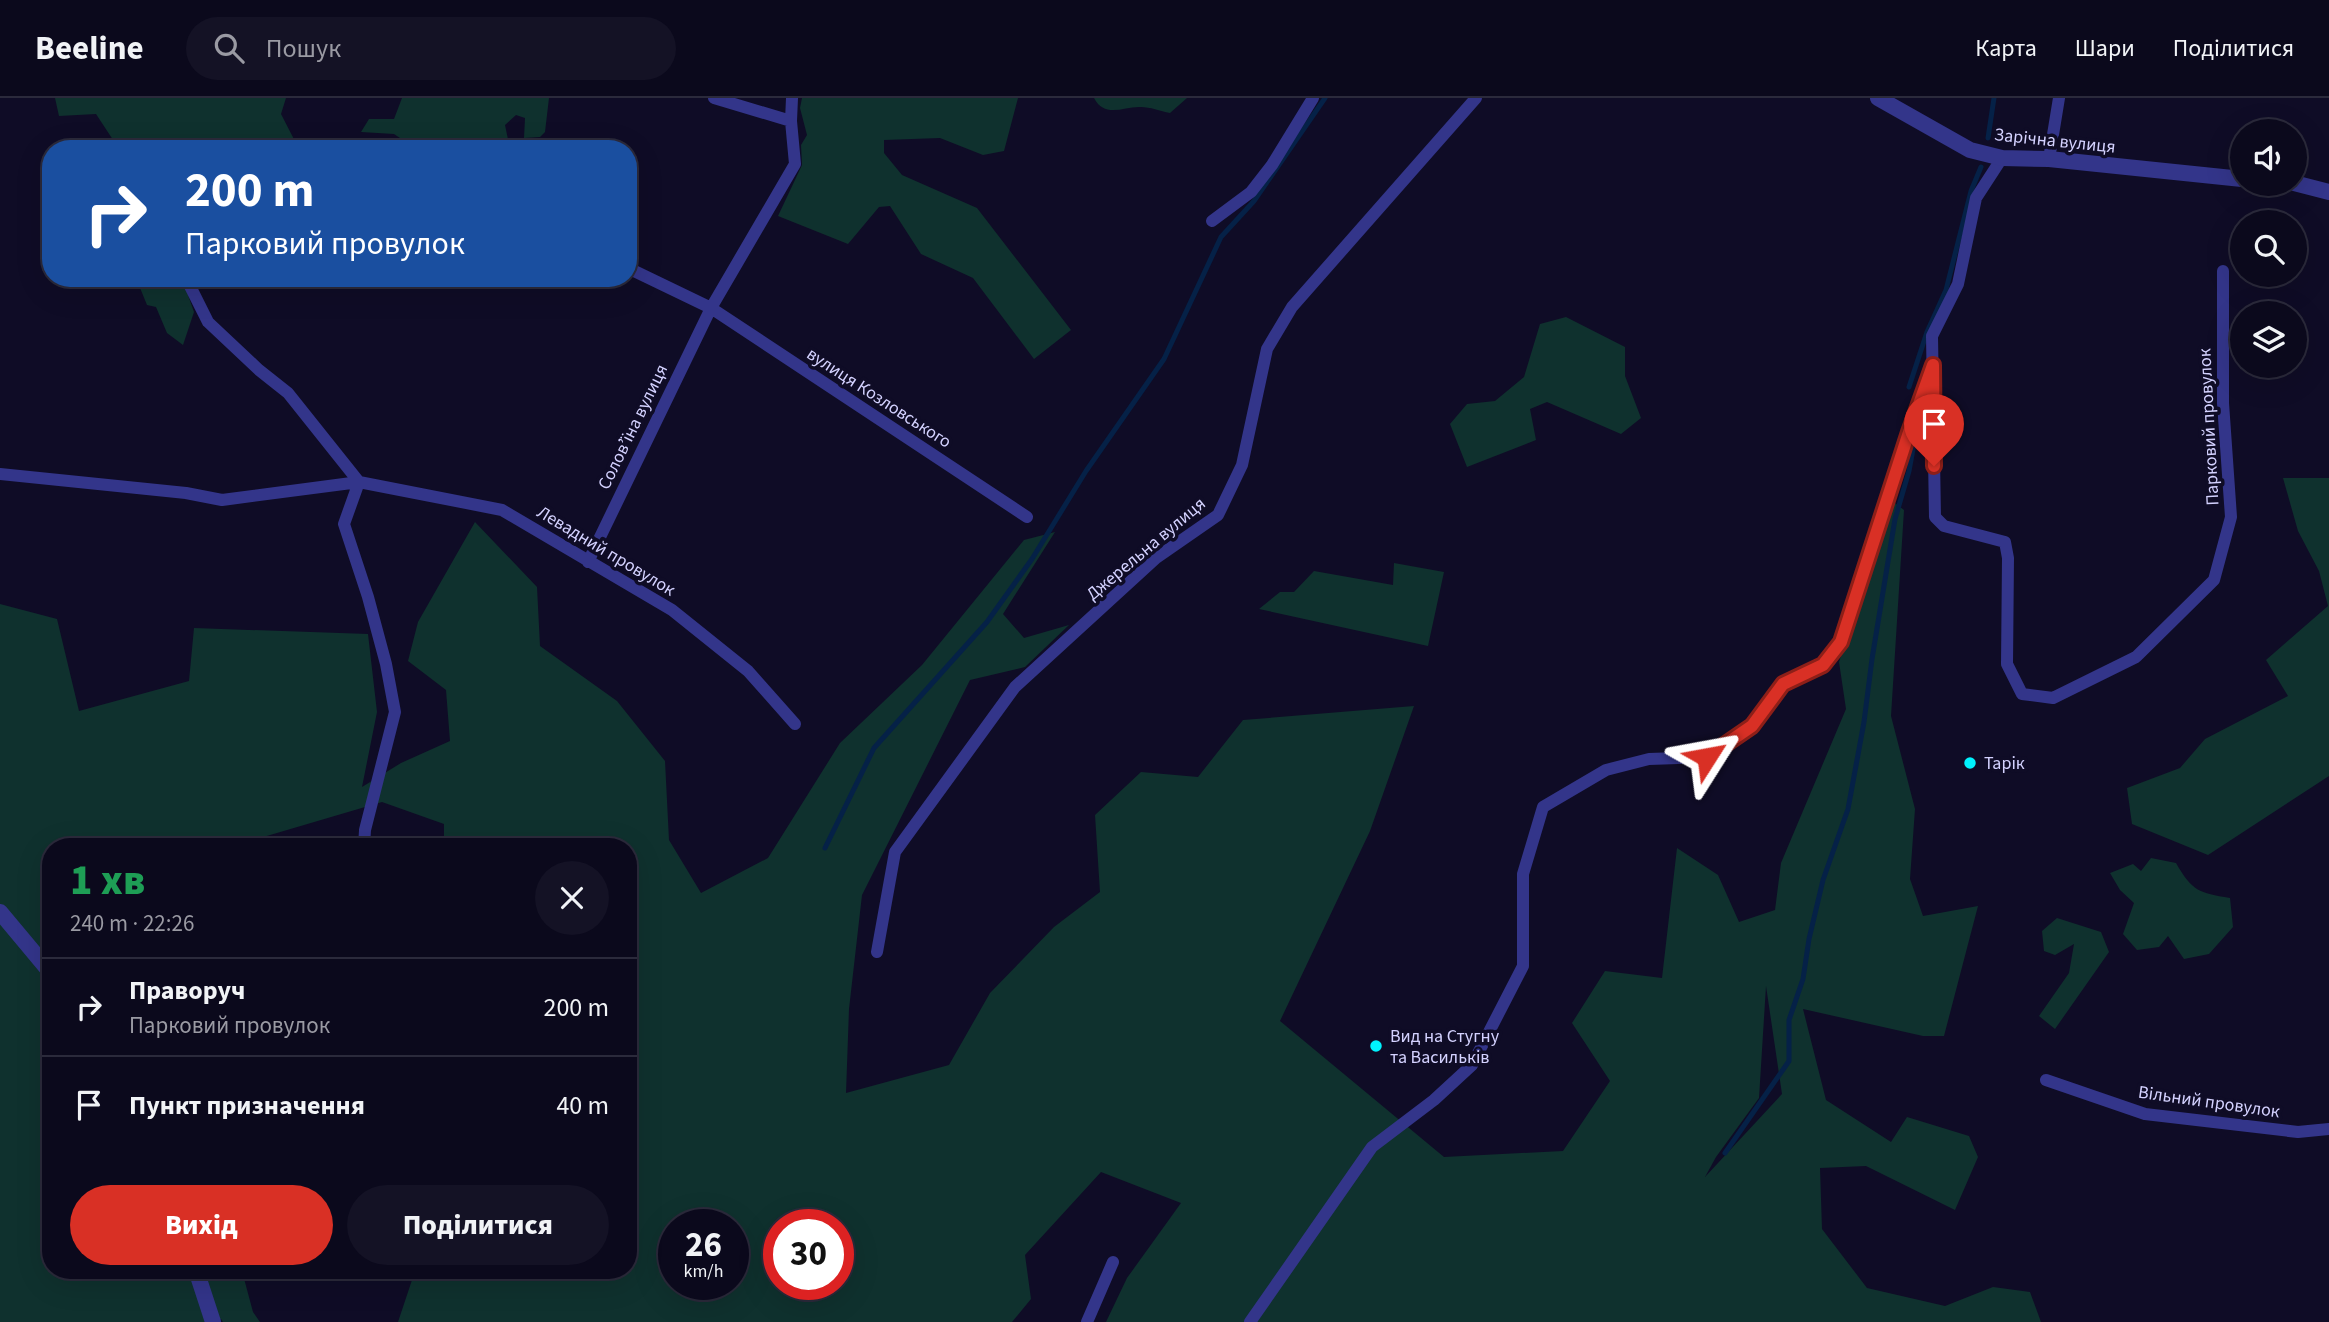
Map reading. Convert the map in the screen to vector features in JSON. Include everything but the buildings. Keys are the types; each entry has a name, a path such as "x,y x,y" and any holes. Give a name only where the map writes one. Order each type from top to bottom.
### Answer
{"street":[{"path":"714,98 791,121"},
{"name":"Соловʼїна вулиця","path":"588,562 710,308 795,164 792,98"},
{"path":"1212,221 1251,192 1272,164 1313,98"},
{"name":"Джерельна вулиця","path":"877,952 895,852 1016,687 1156,558 1218,515 1242,465 1267,349 1292,307 1476,98"},
{"name":"Зарічна вулиця","path":"1878,98 1970,150 2002,158 2049,159 2230,178"},
{"path":"2049,159 2059,98"},
{"name":"Парковий провулок","path":"2002,158 1976,198 1958,284 1932,337 1935,517 1944,526 2005,542 2008,558 2007,664 2022,694 2053,698 2136,657 2214,580 2231,517 2223,403 2222,271"},
{"path":"2307,186 2329,192"},
{"path":"637,272 710,308"},
{"path":"190,287 208,322 288,393 359,482 344,524 368,597 386,664 395,712 365,838"},
{"name":"вулиця Козловського","path":"710,308 1027,517"},
{"path":"1251,1322 1372,1147 1434,1100 1472,1065 1523,966 1523,874 1543,807 1606,770 1649,759 1707,757 1752,726 1783,684 1823,665 1841,642 1933,365"},
{"name":"Левадний провулок","path":"0,474 190,493 222,500 359,482 502,510 672,610 748,671 795,724"},
{"path":"0,912 42,962"},
{"name":"Вільний провулок","path":"2046,1080 2144,1114 2298,1132 2329,1129"},
{"path":"1087,1322 1112,1262"},
{"path":"199,1279 213,1322"}],"green space":[{"path":"55,98 286,98 281,114 294,140 113,140 96,114 59,116"},
{"path":"402,98 549,98 545,132 540,137 524,138 525,118 516,115 505,125 508,140 403,140 394,134 361,132 369,119 394,119"},
{"path":"802,98 1018,98 1004,151 983,155 940,138 884,140 884,153 902,175 977,208 1071,330 1034,359 973,278 921,254 890,206 879,207 848,244 778,216 802,165 801,145 807,135 800,108"},
{"path":"1094,98 1187,98 1170,113 1144,107 1109,110 1098,104"},
{"path":"140,287 185,287 194,312 183,345 167,333 156,307 147,305"},
{"path":"1566,317 1625,347 1625,376 1641,418 1621,434 1547,402 1530,409 1536,440 1467,467 1450,424 1467,404 1495,401 1524,377 1540,324"},
{"path":"2283,478 2329,478 2329,776 2208,855 2132,824 2127,788 2180,768 2205,739 2288,696 2266,660 2328,606 2319,571 2298,531"},
{"path":"1891,500 1904,510 1891,716 1915,809 1910,879 1923,916 1978,906 1944,1036 1923,1036 1803,1009 1826,1100 1891,1142 1907,1117 1969,1136 1978,1157 1955,1210 1866,1166 1820,1168 1822,1229 1867,1288 1945,1306 1993,1287 2030,1292 2041,1322 1106,1322 1127,1278 1181,1203 1101,1172 1025,1255 1031,1299 1012,1322 398,1322 412,1279 637,1279 637,838 444,838 444,824 382,802 260,838 42,838 42,1279 244,1279 253,1312 260,1322 223,1322 221,1319 210,1322 0,1322 0,604 57,619 79,711 189,681 194,628 368,634 377,712 362,787 401,763 450,741 446,690 408,661 418,622 475,522 537,587 540,646 617,701 665,761 669,840 701,893 768,858 840,743 922,665 1024,540 1055,532 1003,614 1024,638 1069,625 1025,667 970,680 862,895 849,1009 846,1093 949,1065 990,993 1054,927 1100,892 1095,815 1141,772 1198,777 1243,720 1414,706 1370,831 1280,1021 1444,1157 1563,1151 1610,1081 1572,1023 1605,971 1662,978 1677,848 1718,875 1739,922 1775,910 1781,863 1846,709 1839,662","holes":["1766,986 1782,1094 1705,1177 1716,1157 1759,1098"]},
{"path":"1394,563 1444,572 1428,646 1259,609 1280,592 1294,592 1314,571 1393,585"},
{"path":"2151,858 2176,863 2187,880 2197,889 2230,898 2233,927 2209,954 2184,959 2168,936 2159,947 2137,950 2123,934 2134,903 2120,890 2110,873 2133,864 2141,871"},
{"path":"2057,918 2101,932 2109,952 2055,1029 2039,1016 2069,973 2074,944 2055,955 2044,951 2042,931"}],"waterway":[{"path":"825,848 874,748 987,622 1032,559 1086,471 1164,359 1221,237 1254,201 1325,98"},
{"path":"1988,138 1994,98"},
{"path":"1909,387 1927,332 1946,290 1971,191 1981,167"},
{"path":"1725,1153 1789,1061 1789,1020 1803,979 1823,880 1848,809 1895,519 1909,471 1918,422"}],"place":[{"name":"Тарік","path":"1970,763"},
{"name":"Вид на Стугну та Васильків","path":"1376,1046"}],"route":[{"path":"1707,757 1752,726 1783,684 1823,665 1841,642 1933,365 1934,466"}]}
